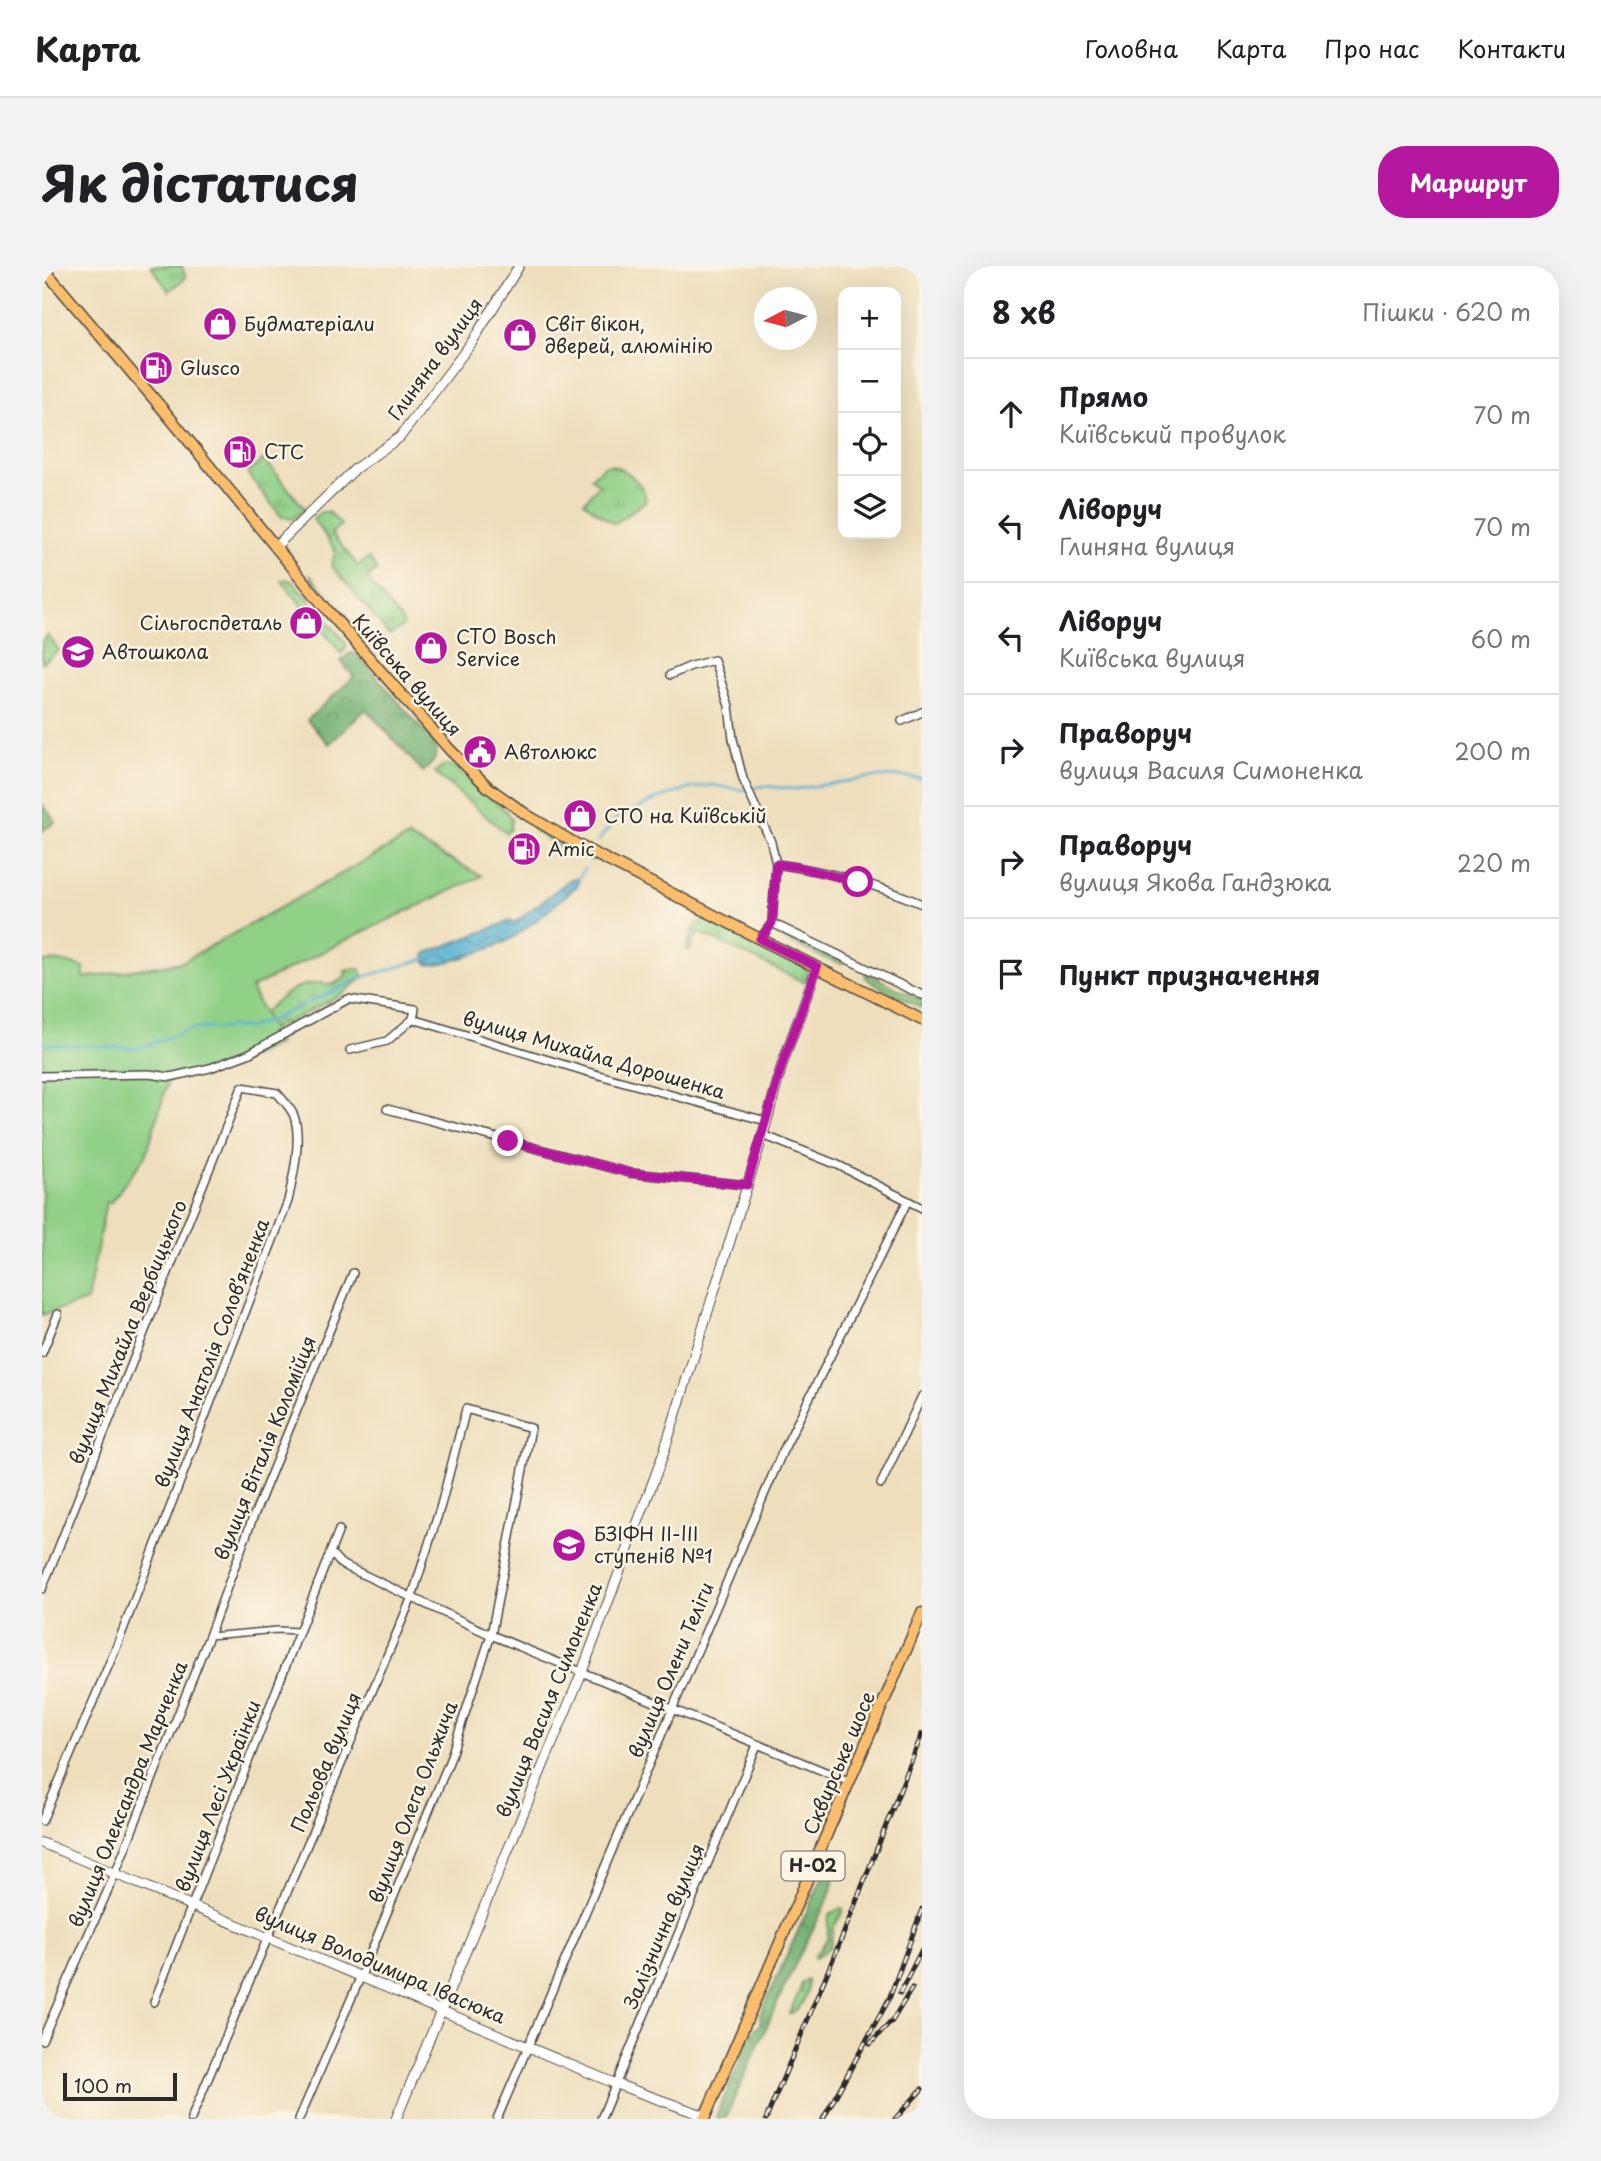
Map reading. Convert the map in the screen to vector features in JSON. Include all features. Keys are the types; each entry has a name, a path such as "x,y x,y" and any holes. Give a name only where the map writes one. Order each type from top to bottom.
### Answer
{"main road":[{"name":"Київська вулиця","path":"42,267 426,724 489,788 548,829 922,1020"},
{"name":"Сквирське шосе","path":"705,2118 922,1613"}],"street":[{"name":"Глиняна вулиця","path":"275,547 356,468 400,437 472,342 519,266"},
{"path":"670,675 714,660 729,706 733,739 745,785 771,842 776,864 772,923 760,939"},
{"path":"902,721 922,712"},
{"path":"776,864 858,882 922,904"},
{"path":"772,923 922,995"},
{"name":"вулиця Василя Симоненка","path":"396,2119 582,1672 663,1454 782,1065 817,967"},
{"name":"вулиця Михайла Дорошенка","path":"42,1076 149,1074 170,1077 210,1068 248,1054 348,999 415,1009 413,1019 588,1072 766,1121"},
{"path":"349,1049 387,1041 413,1019"},
{"name":"вулиця Михайла Вербицького","path":"42,1590 243,1087"},
{"name":"вулиця Анатолія Соловʼяненка","path":"42,1821 112,1657 288,1201 296,1164 294,1115 277,1093 243,1087"},
{"path":"387,1109 630,1173 747,1185"},
{"path":"762,1135 838,1165 922,1208"},
{"name":"вулиця Олени Теліги","path":"497,2119 782,1453 907,1202"},
{"name":"вулиця Віталія Коломійця","path":"209,1636 252,1520 352,1273"},
{"path":"42,1353 58,1314"},
{"path":"881,1484 922,1396"},
{"name":"Польова вулиця","path":"191,2119 270,1938 412,1597 441,1505 466,1409"},
{"name":"вулиця Олега Ольжича","path":"299,2119 449,1762 491,1635 531,1428 466,1409"},
{"name":"вулиця Лесі Українки","path":"154,2002 339,1530"},
{"path":"331,1553 341,1564 491,1635 850,1782"},
{"path":"209,1636 277,1630 300,1631"},
{"name":"вулиця Олександра Марченка","path":"42,2040 115,1874 209,1636"},
{"name":"Залізнична вулиця","path":"600,2119 757,1745"},
{"name":"вулиця Володимира Івасюка","path":"42,1843 616,2084 705,2118"}],"green space":[{"path":"151,266 182,266 186,278 169,291"},
{"path":"264,459 305,509 293,519 282,517 249,476 248,473"},
{"path":"611,465 634,478 646,501 615,523 584,502 599,485 591,478 604,466"},
{"path":"321,512 329,512 341,525 331,533 358,566 369,558 377,570 367,579 403,622 403,626 389,635 331,565 336,551 313,519"},
{"path":"310,575 345,614 353,628 312,581"},
{"path":"286,579 294,582 346,643 346,649 341,653 282,581"},
{"path":"48,636 59,650 42,663 42,641"},
{"path":"350,653 357,654 435,744 435,757 423,772 366,709 329,744 307,720 354,677 341,661"},
{"path":"445,765 452,766 506,811 511,819 510,829 506,833 435,773"},
{"path":"42,804 56,822 42,831"},
{"path":"535,828 595,860 564,850 535,832"},
{"path":"408,837 482,876 251,988 279,1044 249,1058 168,1081 146,1155 110,1203 106,1202 87,1301 42,1315 42,962 60,961 84,967 84,978 182,962"},
{"path":"702,919 716,922 804,966 810,975 804,982 698,932 689,951 687,948 691,936"},
{"path":"783,932 844,962 824,958 782,938 780,933"},
{"path":"360,969 364,977 341,995 274,1028 240,1033 292,990 317,983 332,985 345,978 345,971"},
{"path":"868,974 922,1001 922,1008 870,981 865,976"},
{"path":"826,1874 834,1879 829,1897 787,1981 726,2117 717,2119 754,2030 760,2025 760,2015"},
{"path":"841,1908 843,1911 833,1928 830,1946 815,1959 814,1956 827,1940 829,1915"},
{"path":"807,1980 804,2000 789,2014 802,1983"}],"water":[{"path":"576,878 579,881 577,886 514,937 471,955 444,963 427,964 427,953 510,921 514,923 571,879"}],"waterway":[{"path":"598,841 617,818 659,798 692,788 712,785 742,790 763,786 796,789 867,778 922,778"},
{"path":"578,880 584,869"},
{"path":"42,1044 139,1048 191,1029 251,1027 364,977 428,958"}],"railway":[{"path":"766,2119 843,1935 922,1734"},
{"path":"823,2119 889,1999 922,1909"},
{"path":"900,1993 922,1949"},
{"path":"870,2044 892,2021 912,1988"},
{"path":"895,2119 922,2089"}],"place":[{"name":"Будматеріали","path":"220,324"},
{"name":"Світ вікон, дверей, алюмінію","path":"520,335"},
{"name":"Glusco","path":"156,368"},
{"name":"СТС","path":"240,452"},
{"name":"Сільгоспдеталь","path":"306,623"},
{"name":"СТО Bosch Service","path":"431,648"},
{"name":"Автошкола","path":"78,652"},
{"name":"Автолюкс","path":"480,752"},
{"name":"СТО на Київській","path":"580,816"},
{"name":"Amic","path":"524,849"},
{"name":"БЗІФН ІІ-ІІІ ступенів №1","path":"569,1545"}],"route":[{"path":"508,1141 630,1173 747,1185 782,1065 817,967 760,939 772,923 776,864 858,882"}]}
